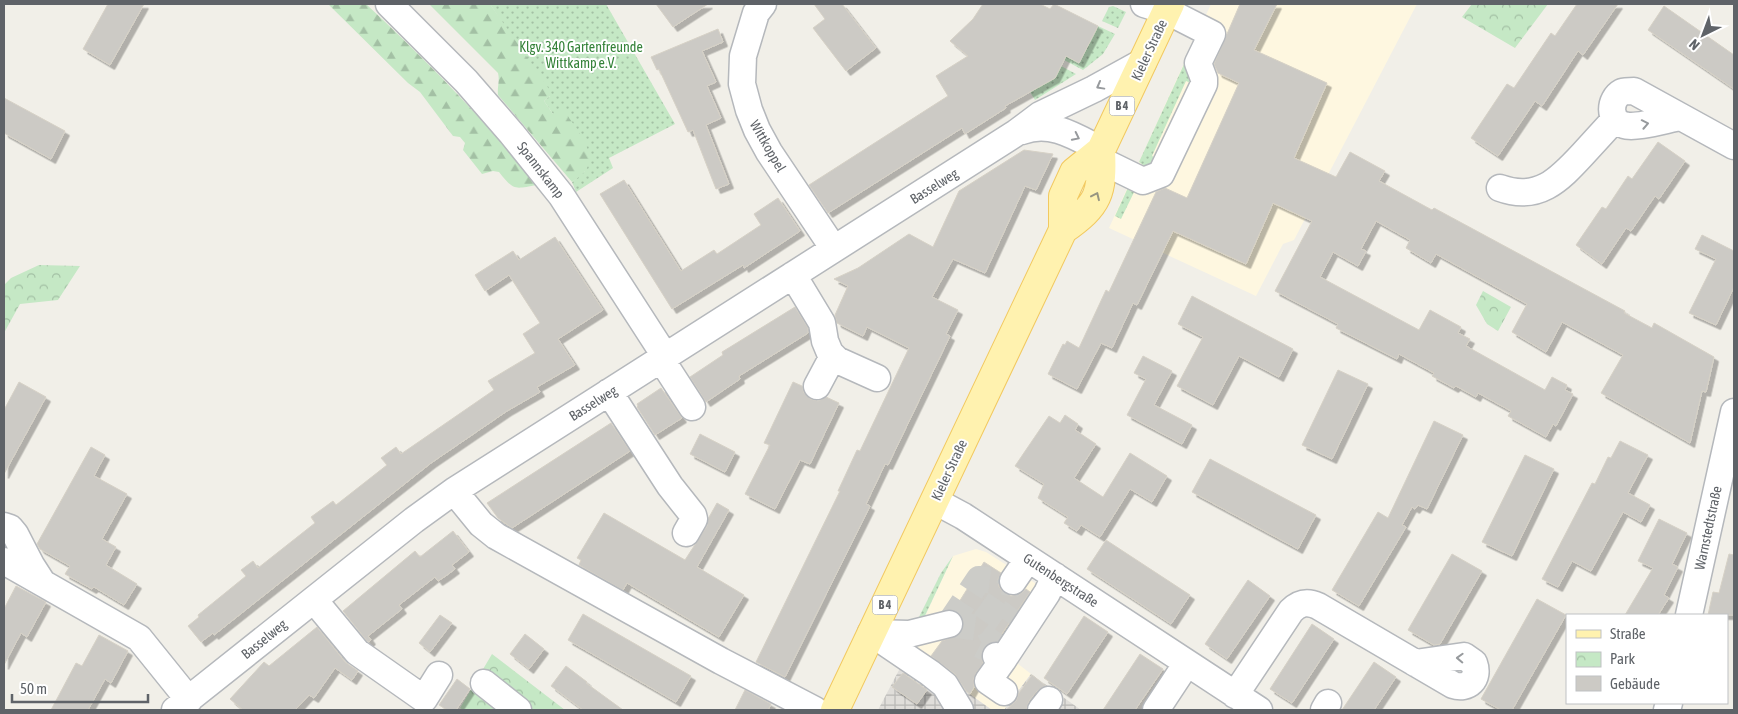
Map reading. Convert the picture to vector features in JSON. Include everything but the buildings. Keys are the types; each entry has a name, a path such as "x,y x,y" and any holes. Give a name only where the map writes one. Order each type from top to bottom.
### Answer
{"main road":[{"name":"Kieler Straße","path":"835,710 1063,230 1063,196 1074,172 1101,155 1143,62 1160,6"}],"street":[{"name":"Spannskamp","path":"389,4 466,81 561,195 692,407"},
{"name":"Wittkoppel","path":"763,4 756,13 743,56 742,84 748,110 769,152 834,249"},
{"name":"Basselweg","path":"1016,133 1035,127 1050,127 1067,133 1143,181 1161,174 1204,84 1198,63 1212,34 1160,6"},
{"name":"Basselweg","path":"4,561 139,638 182,705 414,520 454,491 1040,116 1143,62"},
{"path":"1681,117 1633,126 1623,125 1615,119 1611,109 1614,99 1624,92 1634,91 1734,146"},
{"path":"1500,188 1519,193 1529,192 1550,185 1574,164 1615,119"},
{"path":"793,275 822,323 827,348 832,356 877,378"},
{"path":"817,386 832,356"},
{"path":"609,392 670,486 693,515 694,518 686,533"},
{"name":"Warnstedtstraße","path":"1689,614 1734,412"},
{"path":"454,491 481,524 496,536 721,661 815,710"},
{"name":"Gutenbergstraße","path":"934,500 963,516 1028,558 1258,710"},
{"name":"Basselweg","path":"4,526 10,528 15,534 42,582"},
{"path":"1013,581 1028,558"},
{"path":"1004,692 988,681 1000,658 1047,593 1055,576"},
{"path":"314,600 357,652 424,699 440,675"},
{"path":"1235,695 1291,611 1296,606 1304,603 1318,606 1415,663"},
{"path":"871,633 909,634 949,624"},
{"path":"871,633 945,685 960,710"},
{"path":"1156,710 1187,663"},
{"path":"484,683 518,710"}],"shaded area":[{"path":"1211,4 1417,4 1294,240 1283,244 1256,296 1109,228"},
{"path":"976,549 986,552 1054,595 1012,659 1031,674 1004,710 992,710 909,651 953,556"},
{"path":"909,651 992,710 878,710"},
{"path":"1031,674 1081,710 1004,710"}],"green space":[{"path":"328,4 366,4 455,91 537,185 519,188 508,183 499,172 493,171 482,174 463,150 465,143 460,137 453,136 420,92 408,83"},
{"path":"429,4 490,4 551,92 550,96 544,101 553,114 560,109 564,111 583,138 589,153 589,161 587,168 582,174 572,182 498,95 498,73"},
{"name":"Klgv. 340 Gartenfreunde Wittkamp e.V.","path":"490,4 606,4 675,124 609,158 613,168 576,192 572,182 585,171 544,101 550,96"},
{"path":"1472,4 1548,4 1515,48 1462,17"},
{"path":"1113,6 1126,12 1118,28 1102,21 1109,7"},
{"path":"1098,26 1115,34 1103,54 1083,70 1064,60 1066,56 1079,62"},
{"path":"1197,36 1198,86 1186,81 1152,156 1165,163 1147,168 1139,162"},
{"path":"1061,66 1076,74 1035,100 1030,92 1055,78"},
{"path":"1131,181 1138,184 1121,219 1115,216"},
{"path":"39,265 80,266 58,300 20,304 4,333 4,285 11,278"},
{"path":"1483,291 1511,307 1498,331 1487,324 1476,305"},
{"path":"953,556 922,622 917,621 941,573"},
{"path":"492,654 565,710 463,710 460,708"}],"tunnel":[{"path":"949,624 979,579 1011,583"},
{"path":"949,624 980,628 1013,581"},
{"path":"980,645 984,647 991,643 1016,609"}]}
